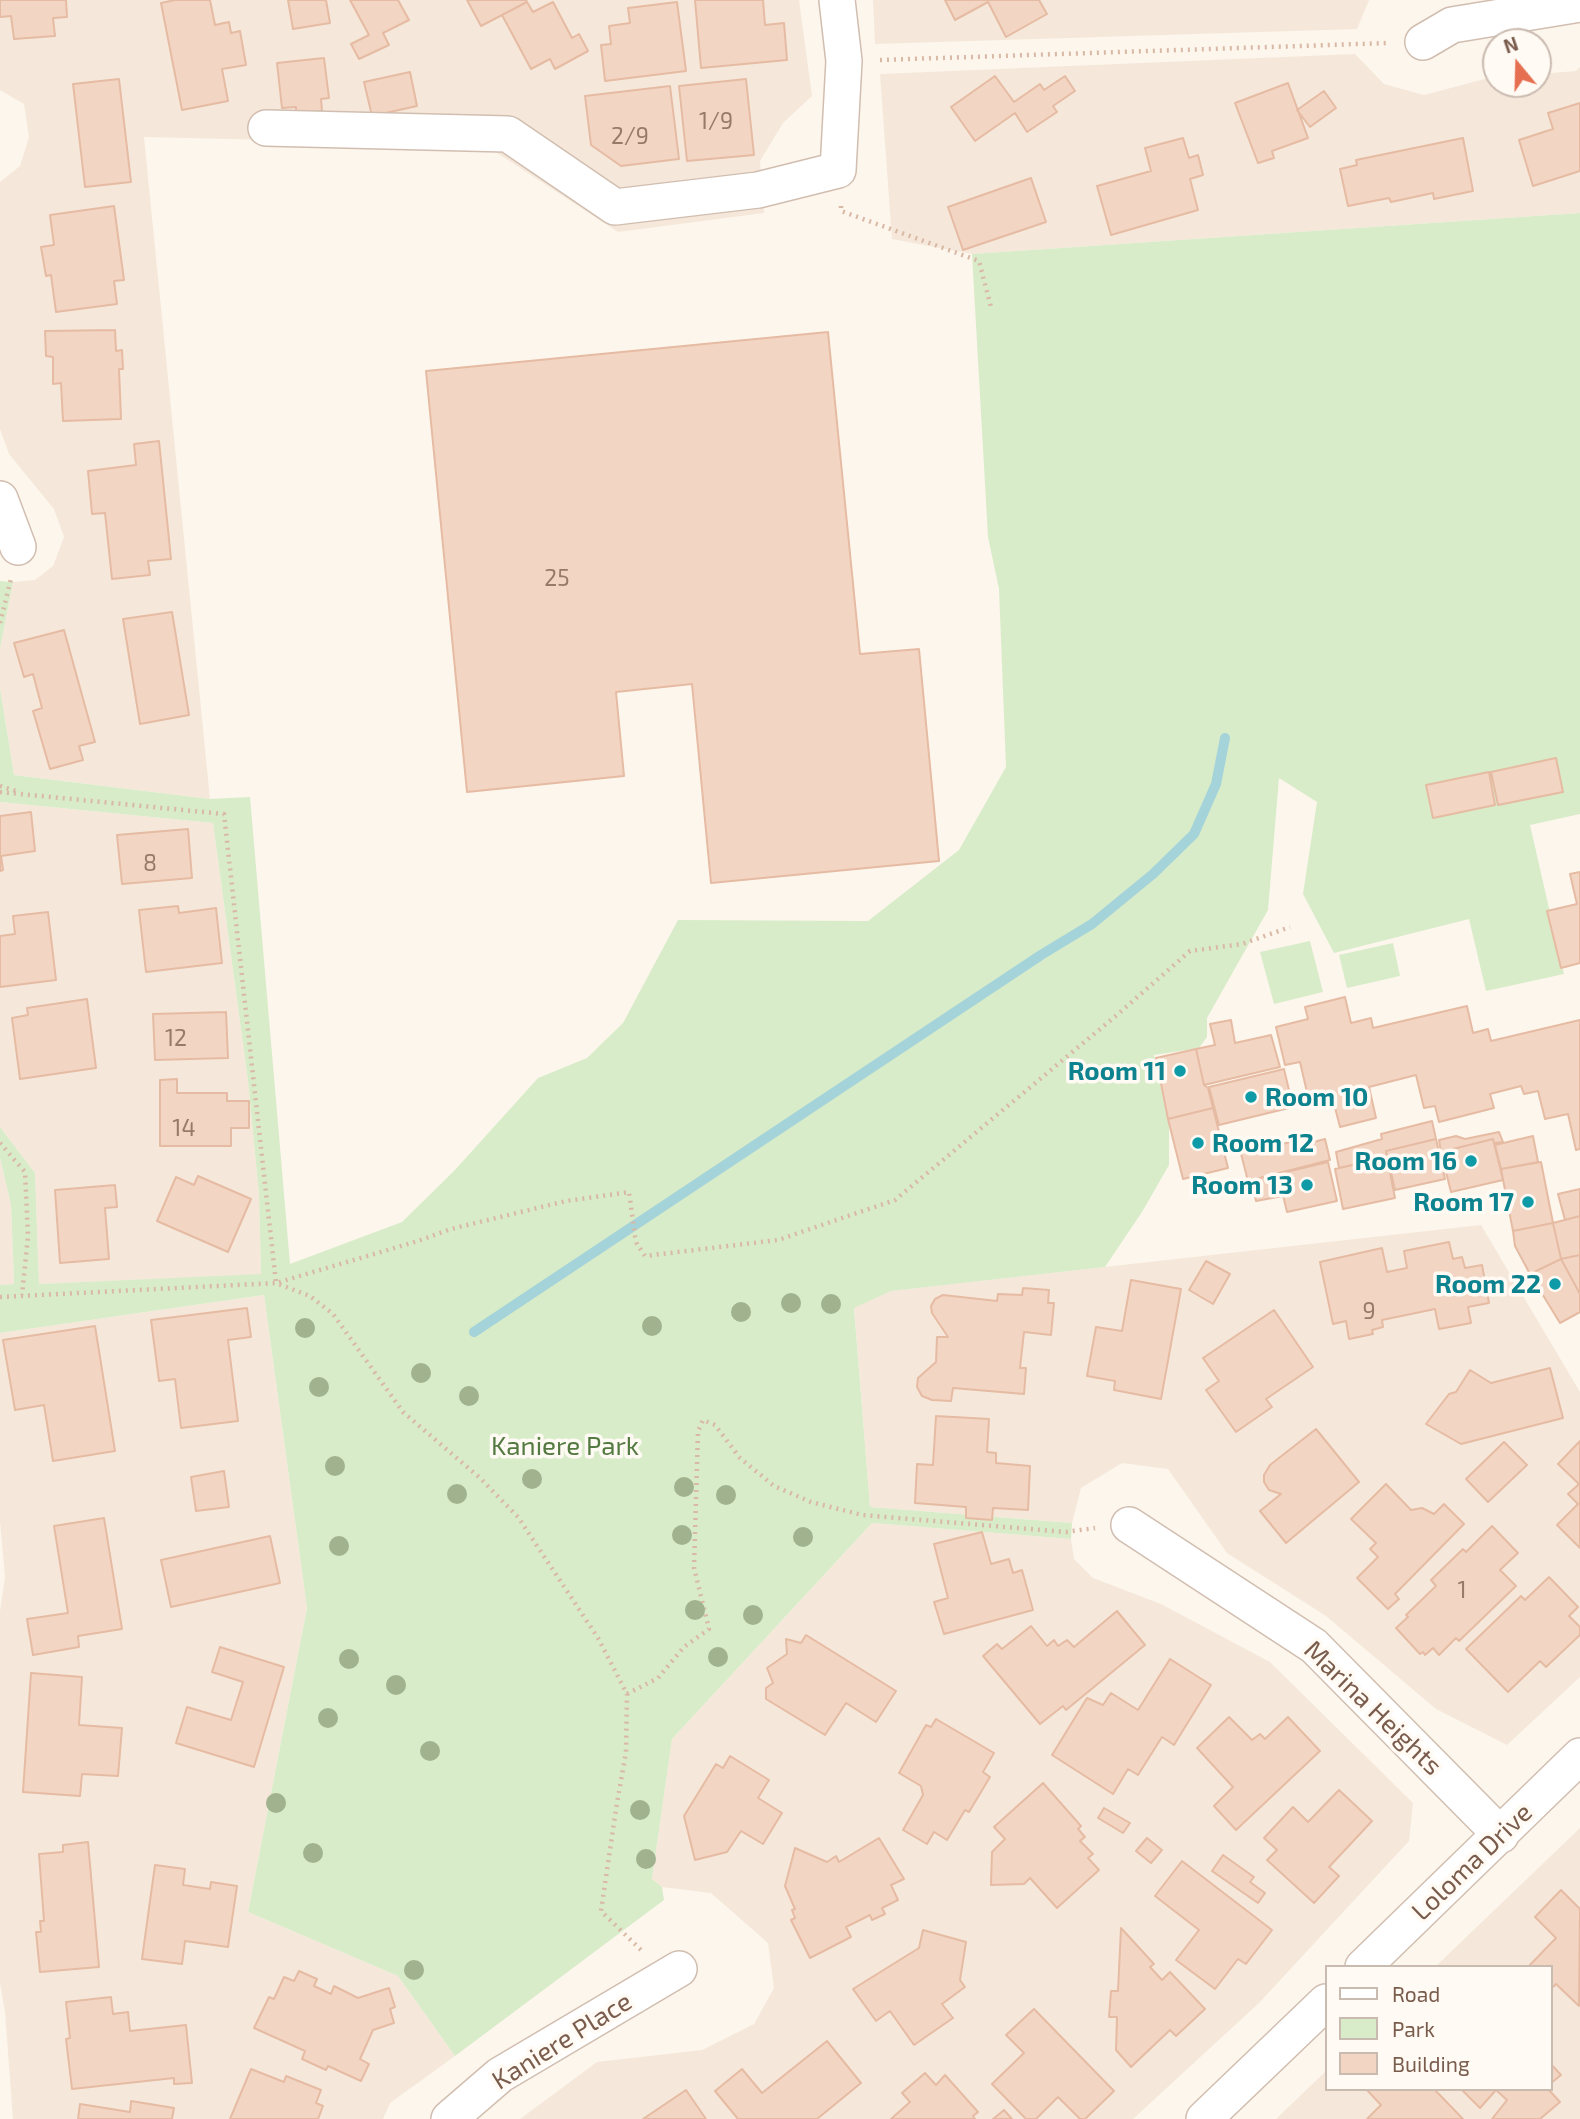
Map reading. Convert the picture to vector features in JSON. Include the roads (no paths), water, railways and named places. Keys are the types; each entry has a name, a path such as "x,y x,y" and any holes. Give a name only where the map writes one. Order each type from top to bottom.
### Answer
{"street":[{"path":"266,128 508,134 615,207 758,190 838,170 844,61 837,0"},
{"path":"1423,42 1452,25 1580,4"},
{"path":"0,499 18,547"},
{"name":"Marina Heights","path":"1129,1525 1314,1646 1501,1835"},
{"name":"Loloma Drive","path":"1365,1965 1580,1756"},
{"name":"Kaniere Place","path":"449,2119 500,2075 679,1969"},
{"path":"1204,2119 1324,2004"}],"waterway":[{"path":"474,1332 1041,955 1092,924 1153,874 1194,834 1216,784 1225,738"}],"place":[{"name":"Room 11","path":"1180,1071"},
{"name":"Room 10","path":"1251,1097"},
{"name":"Room 12","path":"1198,1143"},
{"name":"Room 16","path":"1471,1161"},
{"name":"Room 13","path":"1307,1185"},
{"name":"Room 17","path":"1528,1202"},
{"name":"Room 22","path":"1555,1284"}],"park label":[{"name":"Kaniere Park","path":"565,1446"}]}
